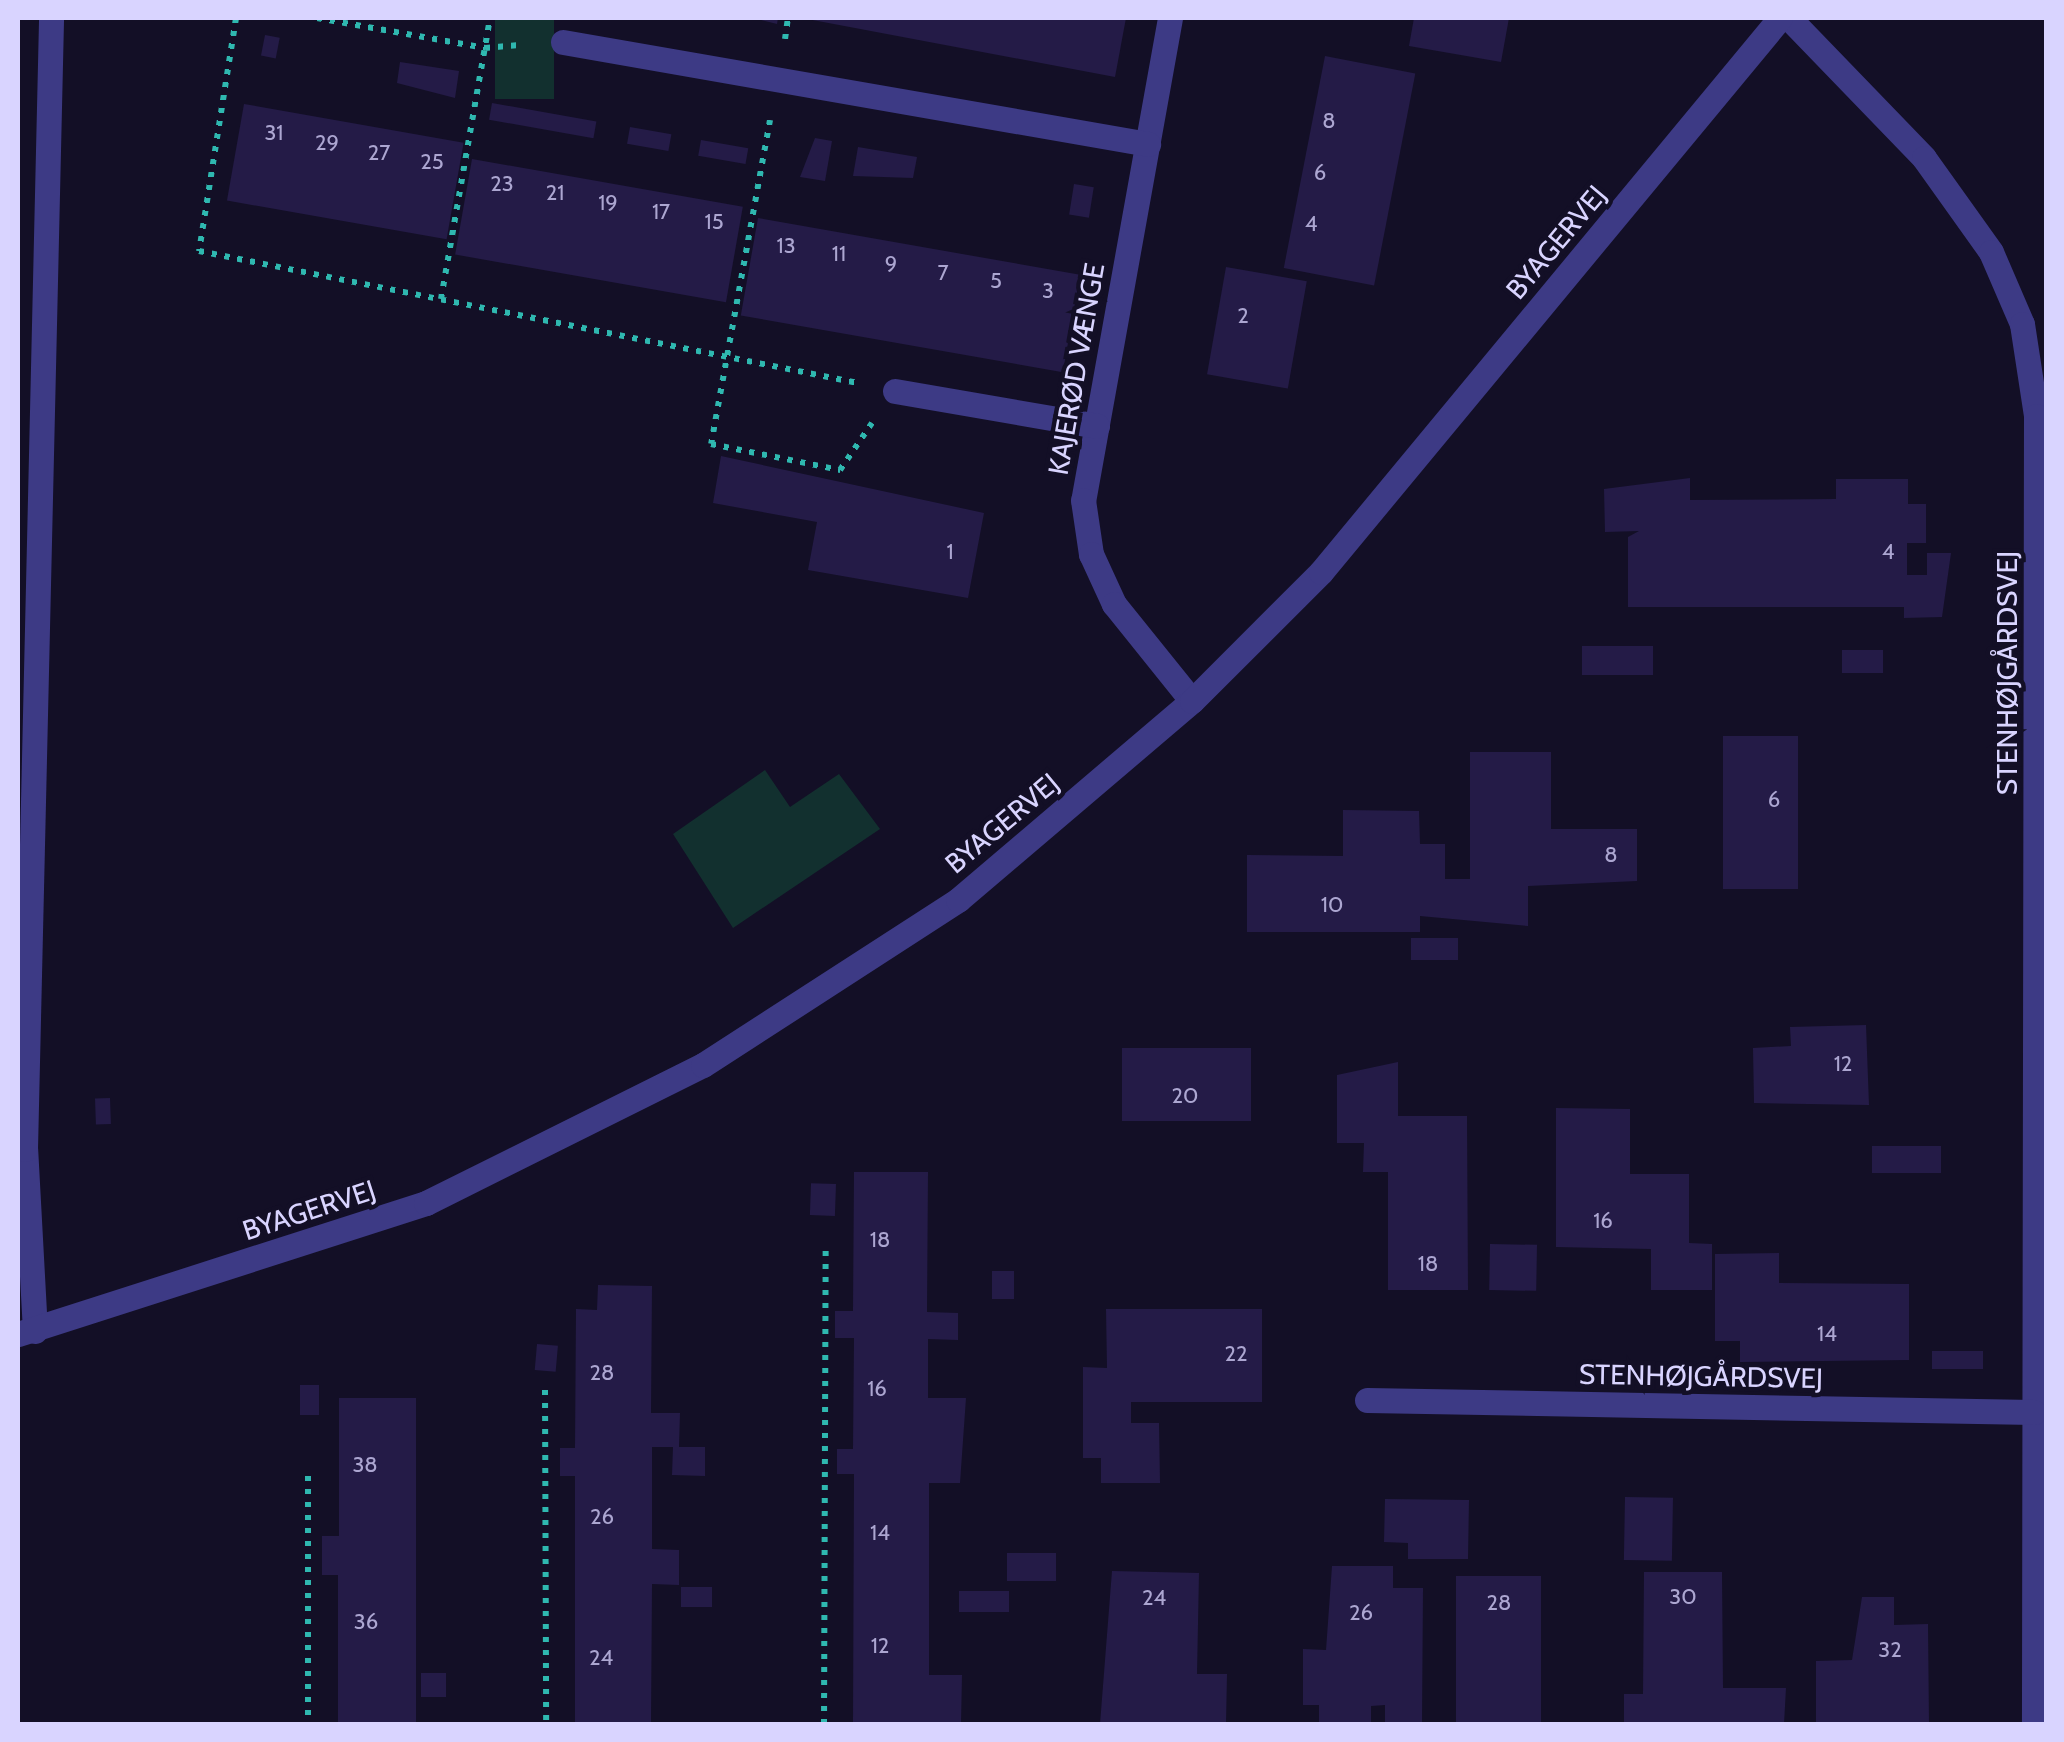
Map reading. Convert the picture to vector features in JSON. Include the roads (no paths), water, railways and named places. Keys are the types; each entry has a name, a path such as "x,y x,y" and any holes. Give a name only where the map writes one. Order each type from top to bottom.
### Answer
{"street":[{"path":"26,1333 23,1014 28,500 51,18"},
{"name":"KAJERØD VÆNGE","path":"1170,18 1083,500 1091,554 1114,604 1192,701"},
{"name":"BYAGERVEJ","path":"26,1333 426,1203 702,1065 958,900 1192,701 1321,572 1780,18"},
{"name":"STENHØJGÅRDSVEJ","path":"1789,18 1924,158 1991,252 2022,324 2038,505 2034,1724"},
{"path":"562,42 1148,144"},
{"path":"896,391 1097,426"},
{"name":"STENHØJGÅRDSVEJ","path":"1367,1400 2034,1412"}]}
